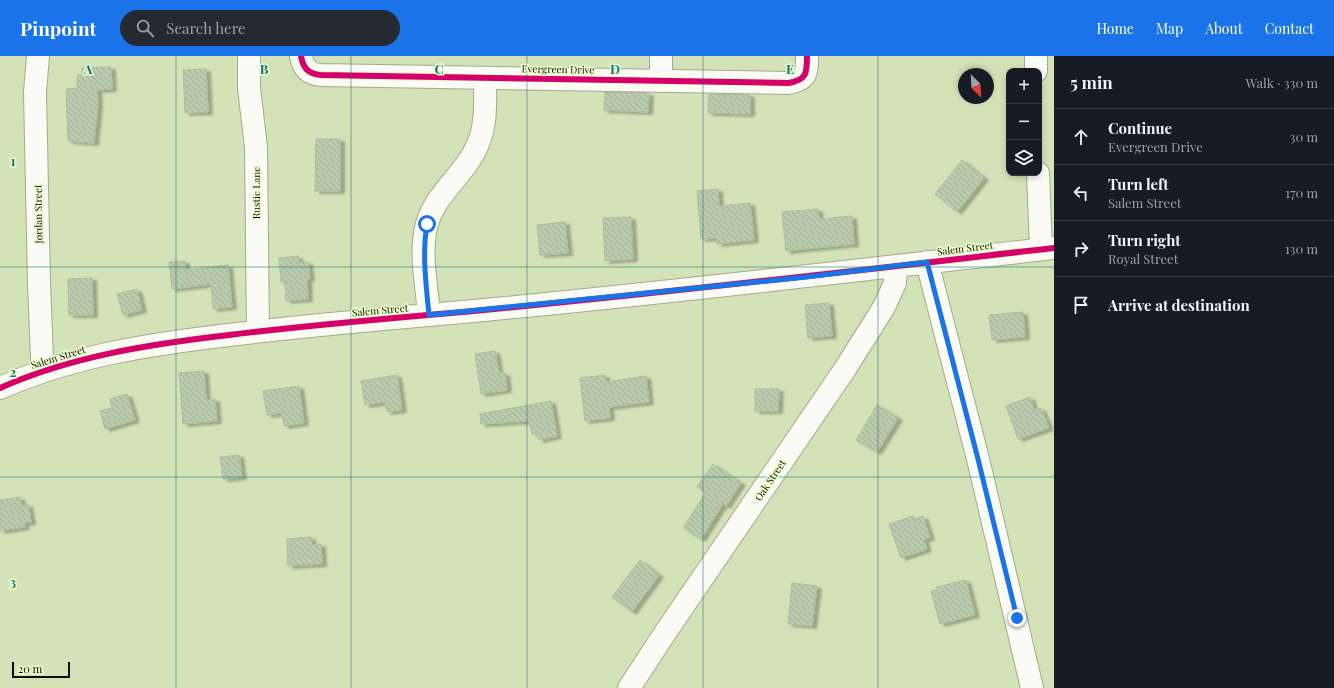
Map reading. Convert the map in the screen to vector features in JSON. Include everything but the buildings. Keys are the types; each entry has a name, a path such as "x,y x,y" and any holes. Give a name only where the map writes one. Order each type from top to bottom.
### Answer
{"street":[{"name":"Jordan Street","path":"38,56 35,92 39,283 42,358 44,371"},
{"name":"Rustic Lane","path":"249,56 249,88 256,147 258,331"},
{"name":"Evergreen Drive","path":"301,56 303,66 313,74 788,83 795,82 802,78 806,73 807,56"},
{"path":"661,56 661,81"},
{"path":"1036,56 1036,68"},
{"path":"429,315 424,261 424,240 427,224 434,207 468,161 478,144 483,126 485,78"},
{"path":"1038,176 1048,248"},
{"name":"Salem Street","path":"0,388 60,366 117,352 160,344 258,331 783,279 1048,248"},
{"path":"927,262 980,467 1032,688"},
{"name":"Oak Street","path":"629,688 845,369 884,307 895,283 896,266"}],"cycle path":[{"path":"301,56 303,64 309,72 321,75 788,83 799,80 805,75 807,56"},
{"path":"0,388 55,367 112,353 141,347 259,331 619,297 1054,248"}],"route":[{"path":"427,224 424,240 424,261 429,315 806,277 927,262 1017,618"}]}
